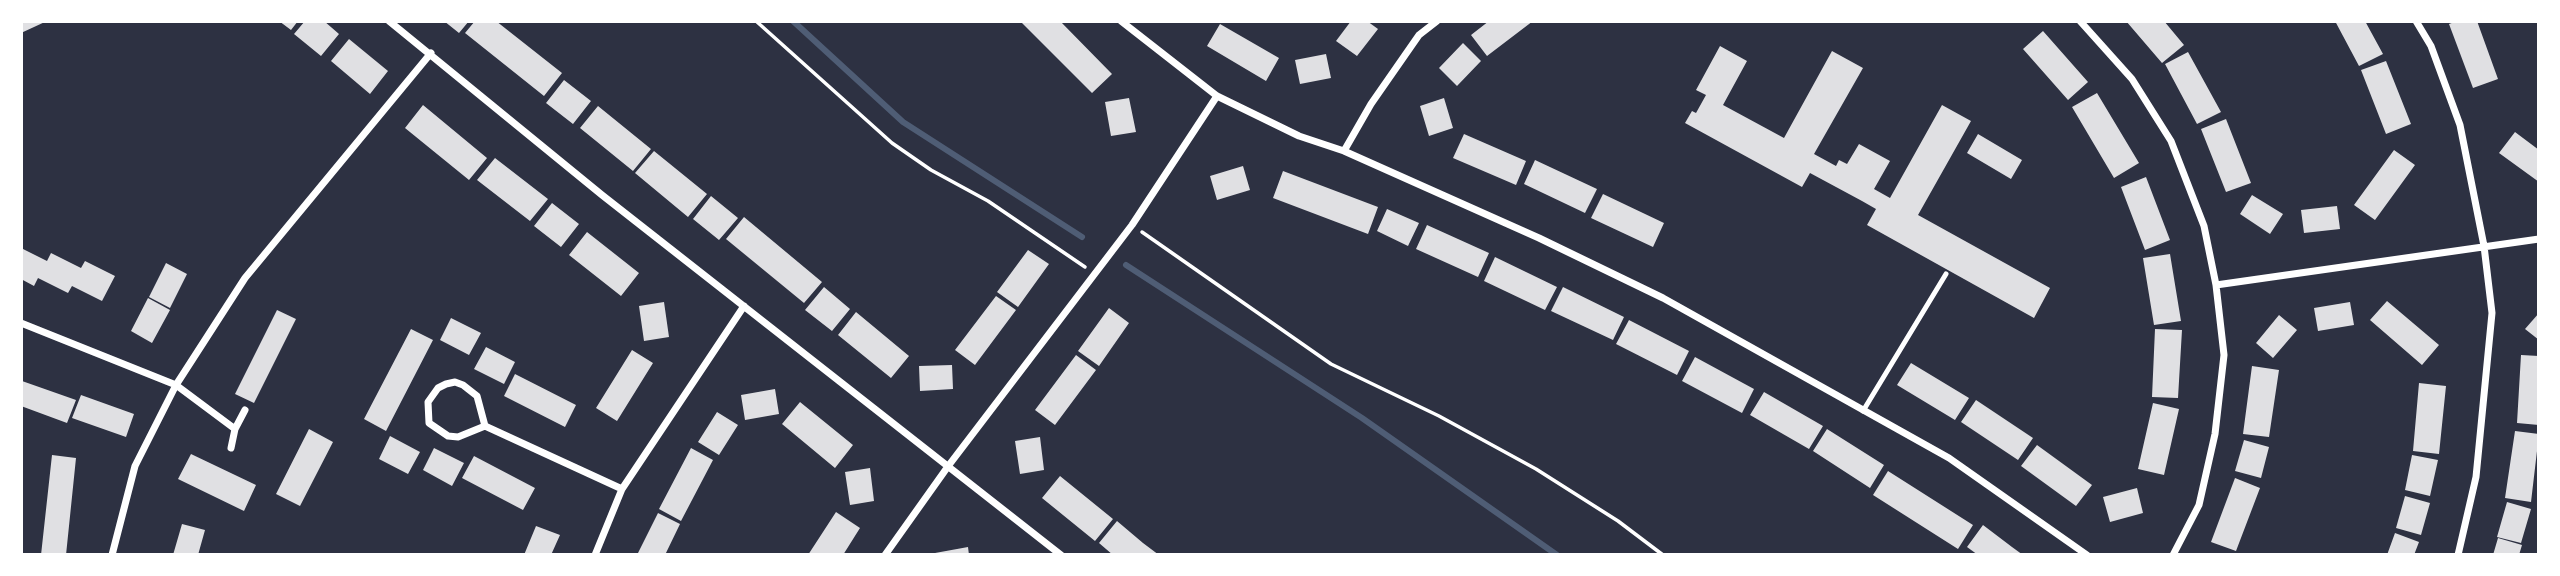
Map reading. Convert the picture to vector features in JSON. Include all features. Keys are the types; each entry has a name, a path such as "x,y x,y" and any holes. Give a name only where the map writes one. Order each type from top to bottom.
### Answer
{"street":[{"path":"389,21 602,195 1061,555"},
{"path":"1121,21 1217,96 1299,136 1344,150 1663,298 1949,458 2087,555"},
{"path":"1344,150 1371,104 1419,36 1437,21"},
{"path":"2080,21 2132,79 2171,141 2204,226 2216,285 2224,355 2215,435 2199,505 2172,555"},
{"path":"2416,21 2431,46 2460,125 2484,246 2492,313 2476,477 2458,555"},
{"path":"112,555 135,467 176,385 245,278 431,53"},
{"path":"885,555 949,465 1132,225 1217,96"},
{"path":"2216,285 2539,239"},
{"path":"595,555 622,489 744,306"},
{"path":"21,323 176,385 235,429"},
{"path":"485,426 477,396 463,385 455,382 446,384 438,388 428,402 429,424 448,436 458,437 485,426 622,489"},
{"path":"231,448 235,429 245,411"}],"lane":[{"path":"1863,411 1946,274"}],"path":[{"path":"756,21 892,143 931,170 988,201 1096,274"},
{"path":"1132,225 1331,364 1439,416 1536,469 1618,521 1663,555"}],"building":[{"path":"21,21 47,21 21,33"},
{"path":"279,21 298,21 291,30"},
{"path":"305,21 324,21 339,34 321,56 294,34"},
{"path":"444,21 469,21 459,33"},
{"path":"475,21 496,21 562,73 544,96 465,33"},
{"path":"1020,21 1060,21 1112,74 1092,93"},
{"path":"1351,21 1367,21 1378,29 1357,56 1336,41"},
{"path":"1489,21 1533,21 1487,56 1471,35"},
{"path":"2126,21 2164,21 2184,45 2162,63"},
{"path":"2335,21 2365,21 2383,54 2359,66"},
{"path":"2457,21 2477,21 2498,79 2473,88 2449,24"},
{"path":"1220,24 1279,58 1266,81 1207,46"},
{"path":"2043,31 2088,82 2068,100 2023,49"},
{"path":"349,39 388,71 370,94 331,61"},
{"path":"1463,43 1481,61 1457,86 1439,68"},
{"path":"1720,46 1747,61 1723,105 1784,138 1832,51 1863,68 1814,154 1836,166 1839,160 1847,164 1859,144 1890,161 1874,189 1890,198 1942,105 1971,121 1918,215 2050,288 2034,318 1867,225 1876,209 1862,201 1810,173 1802,187 1685,123 1692,111 1696,113 1706,95 1696,90"},
{"path":"2188,52 2221,112 2197,124 2165,64"},
{"path":"1326,54 1331,78 1300,84 1295,60"},
{"path":"2386,61 2411,124 2386,134 2361,70"},
{"path":"564,80 591,101 573,124 546,103"},
{"path":"2097,93 2139,163 2114,178 2072,107"},
{"path":"1129,98 1136,132 1111,136 1105,102"},
{"path":"1444,98 1453,128 1429,136 1420,106"},
{"path":"423,105 487,158 469,180 405,128"},
{"path":"598,106 651,149 633,171 580,128"},
{"path":"2226,119 2251,183 2226,192 2201,129"},
{"path":"2515,132 2539,150 2539,182 2499,153"},
{"path":"1464,134 1526,161 1516,185 1453,158"},
{"path":"1978,134 2022,160 2011,179 1967,153"},
{"path":"2394,150 2415,165 2375,220 2354,205"},
{"path":"654,151 707,194 688,217 635,173"},
{"path":"495,158 548,199 530,221 477,180"},
{"path":"1535,160 1597,189 1585,213 1524,184"},
{"path":"1243,166 1250,190 1217,200 1210,176"},
{"path":"1283,171 1378,207 1368,234 1273,198"},
{"path":"2146,177 2170,240 2145,250 2121,187"},
{"path":"1603,194 1664,223 1653,247 1591,218"},
{"path":"2252,195 2283,214 2270,234 2240,214"},
{"path":"711,196 738,218 719,240 693,219"},
{"path":"552,203 579,224 561,247 534,226"},
{"path":"2337,206 2340,229 2304,233 2301,210"},
{"path":"1387,209 1419,223 1408,246 1377,231"},
{"path":"744,217 822,282 804,303 726,239"},
{"path":"1427,225 1489,253 1478,277 1416,249"},
{"path":"587,232 639,273 621,296 569,255"},
{"path":"21,248 47,261 51,253 81,268 85,261 115,276 102,301 72,286 68,293 38,278 34,286 21,279"},
{"path":"1028,250 1049,264 1018,307 997,292"},
{"path":"2170,254 2181,321 2154,325 2143,258"},
{"path":"1495,257 1557,287 1545,310 1484,281"},
{"path":"166,263 187,274 170,308 149,297"},
{"path":"824,287 850,309 832,331 805,310"},
{"path":"1563,287 1624,317 1613,340 1551,311"},
{"path":"996,296 1016,310 975,365 955,350"},
{"path":"148,298 170,310 152,343 131,331"},
{"path":"2387,301 2439,345 2422,365 2370,320"},
{"path":"664,302 669,337 644,341 639,306"},
{"path":"2350,302 2354,325 2318,331 2314,308"},
{"path":"1109,308 1129,323 1099,366 1078,351"},
{"path":"277,310 296,319 254,403 235,394"},
{"path":"856,312 909,356 891,378 838,335"},
{"path":"2539,313 2539,340 2525,329"},
{"path":"2279,315 2297,330 2273,358 2256,343"},
{"path":"451,318 481,333 469,355 440,340"},
{"path":"1629,320 1689,351 1677,375 1616,344"},
{"path":"411,329 433,340 386,431 364,419"},
{"path":"2155,329 2182,330 2178,398 2152,397"},
{"path":"486,347 515,362 504,384 474,369"},
{"path":"632,350 653,363 617,421 596,408"},
{"path":"1076,355 1096,370 1055,425 1035,410"},
{"path":"2521,355 2539,356 2539,425 2517,423"},
{"path":"1695,357 1754,389 1742,413 1682,381"},
{"path":"1911,363 1969,398 1955,420 1897,385"},
{"path":"952,365 953,389 920,391 919,366"},
{"path":"2252,366 2279,370 2269,437 2243,434"},
{"path":"515,374 576,405 565,427 504,396"},
{"path":"22,381 76,400 67,423 21,406"},
{"path":"2419,383 2446,386 2439,454 2413,451"},
{"path":"775,389 779,414 745,420 741,395"},
{"path":"1764,392 1823,426 1809,449 1750,415"},
{"path":"81,395 134,414 126,437 72,418"},
{"path":"1976,400 2033,438 2018,460 1961,422"},
{"path":"800,402 853,445 835,468 782,424"},
{"path":"2153,403 2179,409 2164,475 2138,469"},
{"path":"717,412 738,425 719,455 698,442"},
{"path":"309,429 333,442 300,506 276,494"},
{"path":"1827,429 1884,465 1870,488 1813,451"},
{"path":"2515,431 2539,434 2531,502 2505,498"},
{"path":"390,436 420,452 408,474 379,459"},
{"path":"1040,437 1044,470 1020,474 1015,441"},
{"path":"2244,440 2269,447 2261,478 2235,471"},
{"path":"2037,445 2092,485 2076,506 2021,466"},
{"path":"434,448 464,463 452,486 423,470"},
{"path":"691,448 713,460 681,521 659,509"},
{"path":"191,454 256,485 244,511 178,479"},
{"path":"52,455 76,458 66,555 41,555"},
{"path":"2412,455 2438,460 2430,496 2405,490"},
{"path":"474,456 535,488 523,510 462,478"},
{"path":"870,468 874,501 850,505 845,472"},
{"path":"1888,471 1973,525 1958,549 1873,495"},
{"path":"1060,476 1113,519 1095,541 1042,498"},
{"path":"2235,478 2260,488 2236,551 2211,542"},
{"path":"2137,488 2143,513 2110,522 2103,497"},
{"path":"2405,496 2430,503 2421,535 2396,528"},
{"path":"2507,502 2531,509 2521,543 2497,537"},
{"path":"836,512 860,528 843,555 808,555"},
{"path":"658,513 680,524 665,555 637,555"},
{"path":"1117,521 1159,555 1113,555 1099,543"},
{"path":"182,524 205,530 198,555 173,555"},
{"path":"1983,525 2023,555 1978,555 1967,547"},
{"path":"536,526 560,535 551,555 524,555"},
{"path":"2395,533 2419,542 2414,555 2387,555"},
{"path":"2498,538 2522,545 2519,555 2493,555"},
{"path":"968,547 969,555 935,555 935,553"}],"waterway":[{"path":"793,21 903,122 1082,237"},
{"path":"1126,265 1362,418 1557,555"}]}
